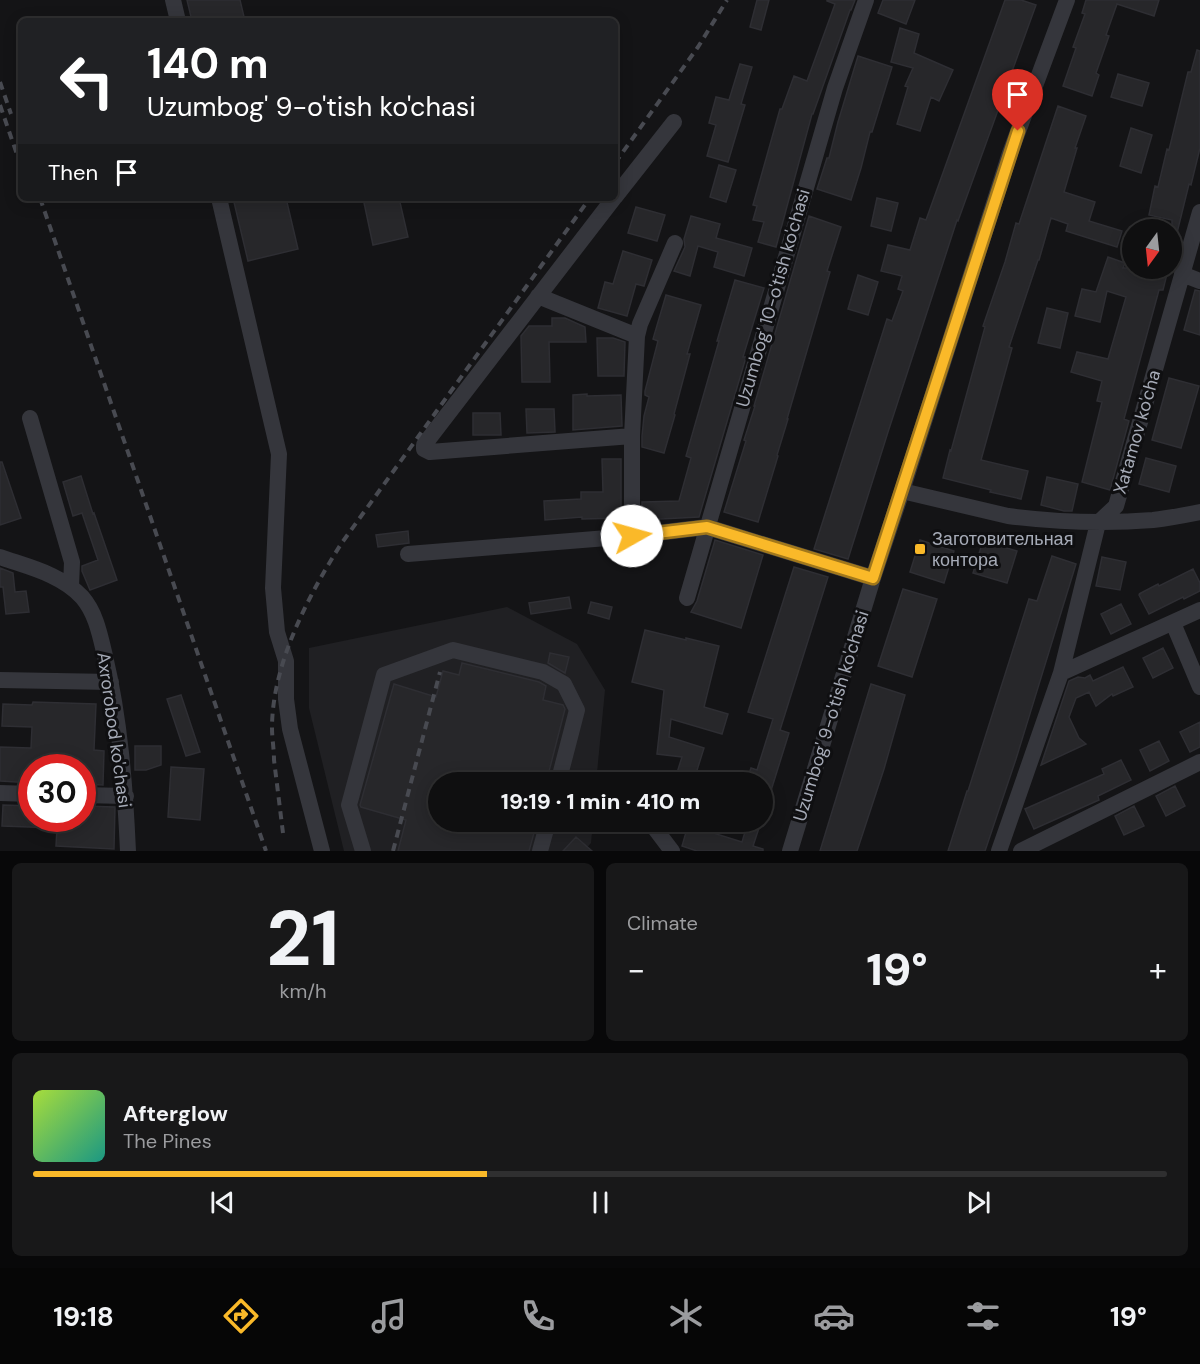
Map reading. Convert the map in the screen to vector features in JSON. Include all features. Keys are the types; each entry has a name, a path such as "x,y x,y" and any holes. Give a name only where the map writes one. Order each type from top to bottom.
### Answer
{"street":[{"path":"173,0 177,18"},
{"name":"Uzumbog' 10-o'tish ko'chasi","path":"687,598 835,88 866,0"},
{"name":"Uzumbog' 9-o'tish ko'chasi","path":"790,851 873,578 1010,153 1067,0"},
{"path":"618,192 674,122"},
{"path":"220,201 279,454 273,588 277,632 286,661 285,699 290,729 322,851"},
{"path":"611,201 426,441 424,449 430,452 632,436"},
{"name":"Xatamov ko'cha","path":"1182,274 1200,212"},
{"path":"632,536 632,436 637,336 675,243"},
{"path":"1182,274 1200,281"},
{"name":"Xatamov ko'cha","path":"999,851 1061,673 1098,523 1116,506 1181,279"},
{"path":"538,296 637,336"},
{"path":"30,418 72,562 71,587"},
{"path":"902,491 1008,516 1098,523 1155,520 1200,513"},
{"path":"408,554 632,536 707,527 873,578"},
{"name":"Axrorobod ko'chasi","path":"0,557 55,577 71,587 87,603 95,621 111,682 126,796 128,851"},
{"path":"1061,673 1200,610"},
{"path":"1173,623 1200,687"},
{"path":"363,851 349,805 384,675 453,650 543,672 564,684 577,710 561,772"},
{"path":"0,680 111,682"},
{"path":"1021,851 1200,762"},
{"path":"0,793 18,794"},
{"path":"96,795 126,796"},
{"path":"540,851 545,832"},
{"path":"658,832 672,851"}],"shaded area":[{"path":"507,607 577,644 605,690 597,772 428,772 428,832 592,832 591,843 584,851 344,851 309,708 309,648"}],"building":[{"path":"187,0 240,0 244,18 191,18"},
{"path":"757,0 769,0 761,30 750,27"},
{"path":"827,0 855,0 812,114 776,247 758,242 764,222 753,220 757,206 753,205 780,109 782,109 794,76 807,81 835,4"},
{"path":"883,0 915,0 906,24 878,13"},
{"path":"1005,0 1021,0 1036,5 957,220 848,559 814,549 887,319 892,321 903,291 898,289 902,276 881,271 888,245 910,250 920,218 926,220"},
{"path":"1086,0 1159,0 1154,16 1117,4 1106,35 1109,36 1096,73 1099,75 1092,96 1063,86 1076,48 1073,47 1085,14 1082,13"},
{"path":"900,28 919,34 914,53 953,70 939,101 931,97 920,131 897,124 908,87 905,86 913,68 891,62"},
{"path":"1197,50 1200,51 1200,148 1191,185 1189,184 1180,219 1149,215 1155,186 1158,187 1167,149 1169,150 1188,72 1191,72"},
{"path":"858,56 892,67 872,132 870,132 851,200 817,189 827,158 829,158"},
{"path":"740,64 752,67 741,104 745,105 728,162 707,156 716,125 709,123 716,97 729,100"},
{"path":"1118,74 1149,83 1142,106 1111,97"},
{"path":"1058,106 1086,116 1064,192 1095,202 1089,221 1122,231 1117,247 1066,231 1068,224 1051,218 1009,347 1012,348 981,460 1028,471 1021,499 943,478 985,327 983,326 1016,223 1019,224"},
{"path":"1131,128 1152,135 1141,173 1120,166"},
{"path":"719,165 736,170 726,202 710,197"},
{"path":"877,198 898,203 891,231 871,226"},
{"path":"234,201 287,201 298,249 248,261"},
{"path":"364,201 400,201 408,237 373,245"},
{"path":"636,207 665,215 657,241 628,233"},
{"path":"691,216 720,224 716,238 752,248 744,276 714,267 718,252 698,246 690,276 674,271 685,247 684,239"},
{"path":"809,216 841,227 758,522 724,512"},
{"path":"623,251 652,260 644,286 636,284 627,316 598,308 605,282 613,284"},
{"path":"1108,257 1122,262 1122,279 1166,279 1163,290 1159,290 1124,419 1129,421 1110,490 1082,482 1102,402 1097,401 1102,381 1071,372 1077,352 1108,359 1126,297 1107,291 1100,322 1075,316 1082,289 1096,292"},
{"path":"858,275 878,282 868,315 848,309"},
{"path":"735,280 764,288 699,517 642,520 642,502 679,501 691,458 686,456"},
{"path":"1195,290 1200,291 1200,335 1184,330"},
{"path":"666,295 701,305 664,453 642,447 642,436 649,397 645,395 645,391 658,341 653,339"},
{"path":"1047,308 1068,313 1060,348 1038,343"},
{"path":"552,318 565,318 585,327 586,342 549,342 550,382 522,382 521,336 529,326 552,326"},
{"path":"597,338 613,338 625,342 624,376 598,376"},
{"path":"1169,378 1199,386 1181,448 1152,440"},
{"path":"587,394 587,396 621,395 622,426 573,430 573,395"},
{"path":"526,409 554,409 555,432 527,433"},
{"path":"473,413 500,413 501,435 473,435"},
{"path":"1146,458 1176,466 1169,492 1139,484"},
{"path":"602,459 621,459 621,518 582,519 582,517 545,520 544,501 581,499 581,492 603,492"},
{"path":"0,462 2,462 21,518 0,525"},
{"path":"81,476 117,580 90,590 82,566 98,560 82,513 73,516 63,482"},
{"path":"1047,477 1078,484 1072,511 1041,505"},
{"path":"408,531 409,543 378,547 376,535"},
{"path":"715,540 763,555 741,628 691,612 697,601"},
{"path":"920,540 954,551 944,583 910,572"},
{"path":"983,541 1017,551 1007,583 973,573"},
{"path":"1052,556 1076,564 985,851 948,851 1029,599 1037,601"},
{"path":"1102,557 1126,562 1120,590 1096,586"},
{"path":"794,567 828,577 780,730 789,733 773,784 773,772 750,772 751,768 757,770 773,719 748,712"},
{"path":"0,568 13,573 15,592 26,591 29,612 6,614 3,587 0,587"},
{"path":"1193,569 1200,583 1200,591 1149,614 1139,594"},
{"path":"903,589 937,599 912,677 878,666"},
{"path":"569,597 571,608 531,614 529,603"},
{"path":"591,602 612,607 609,619 588,613"},
{"path":"1121,604 1131,624 1111,634 1101,614"},
{"path":"645,630 719,646 704,707 728,714 722,734 671,719 669,737 704,748 696,772 677,772 682,757 657,754 664,690 632,682"},
{"path":"1163,648 1173,668 1153,678 1143,658"},
{"path":"550,653 569,657 565,673 548,663"},
{"path":"462,663 539,682 546,686 543,700 563,705 565,709 549,772 428,772 428,832 534,832 529,851 398,851 406,820 360,805 394,684 436,697 443,671 459,675"},
{"path":"1123,667 1133,687 1113,696 1112,694 1096,706 1089,692 1076,698 1069,717 1079,738 1086,744 1041,765 1069,681 1090,675 1093,681"},
{"path":"871,684 905,695 884,769 857,851 820,851"},
{"path":"181,695 200,752 186,756 167,699"},
{"path":"33,702 96,704 94,750 104,751 103,785 96,785 96,754 18,754 18,782 0,781 0,747 31,748 32,727 2,726 3,704 32,705"},
{"path":"1200,722 1200,747 1190,752 1180,732"},
{"path":"1159,741 1169,761 1150,771 1140,750"},
{"path":"135,746 161,746 161,765 146,770 135,770"},
{"path":"1121,760 1131,780 1098,796 1099,800 1034,829 1025,809 1104,774 1102,769"},
{"path":"171,767 204,769 200,820 168,817"},
{"path":"1175,786 1185,806 1166,816 1156,796"},
{"path":"3,805 18,806 18,827 2,826"},
{"path":"96,806 115,807 114,849 56,846 57,832 96,832"},
{"path":"1134,806 1144,826 1124,835 1115,816"},
{"path":"686,832 710,832 742,842 745,832 758,832 753,846 763,851 697,851 682,846"},
{"path":"576,837 592,851 563,851"}],"railway":[{"path":"618,159 698,47 727,0"},
{"path":"0,82 11,114"},
{"path":"0,105 18,157"},
{"path":"41,201 266,851"},
{"path":"283,833 274,760 272,728 274,704 285,656 305,608 341,544 588,201"},
{"path":"393,851 440,672"}],"place":[{"name":"Заготовительная контора","path":"920,549"}],"route":[{"path":"632,536 707,527 873,578 1018,131"}]}
